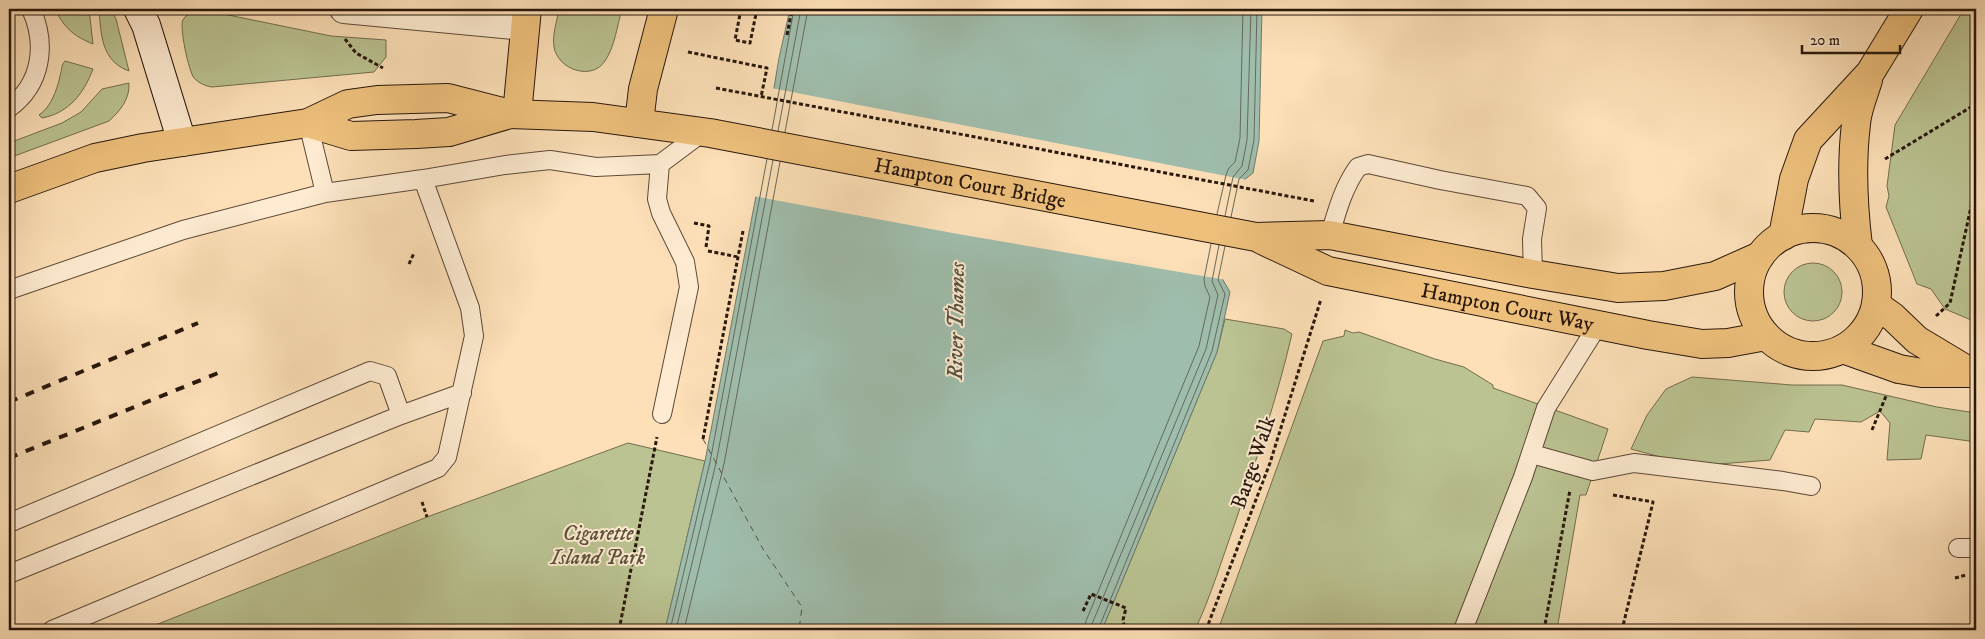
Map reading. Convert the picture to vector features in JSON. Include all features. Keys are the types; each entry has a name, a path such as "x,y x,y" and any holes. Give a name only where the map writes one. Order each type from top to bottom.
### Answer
{"main road":[{"path":"639,123 643,89 664,9"},
{"path":"1783,236 1794,179 1808,140 1870,73 1909,9"},
{"path":"513,114 526,17"},
{"path":"1858,246 1852,194 1855,130 1870,73"},
{"path":"9,189 95,158 182,142 308,123 348,104 377,100 448,98 513,114"},
{"path":"308,123 351,136 416,134 449,132 513,114"},
{"name":"Hampton Court Bridge","path":"513,114 593,117 707,132 1248,235"},
{"path":"1805,229 1828,230 1849,239 1858,246 1868,259 1877,284 1876,305 1873,316 1861,335 1843,349 1820,356 1802,356 1785,350 1766,336 1756,322 1750,305 1749,287 1753,270 1760,256 1770,244 1783,236 1805,229"},
{"name":"Hampton Court Way","path":"1248,235 1330,235 1533,274 1618,288 1664,286 1715,276 1760,256"},
{"name":"Hampton Court Way","path":"1248,235 1328,272 1598,325 1702,344 1728,343 1766,336"},
{"path":"1876,305 1893,317 1917,340 1974,374"},
{"path":"1843,349 1899,369 1922,373 1974,374"}],"street":[{"path":"138,9 146,25 182,142"},
{"path":"344,9 526,17"}],"lane":[{"path":"9,108 19,100 30,84 39,57 41,46 40,34 32,9"},
{"path":"308,123 325,193"},
{"path":"9,290 183,230 325,193 505,165 550,160 596,167 660,164 707,132"},
{"path":"660,164 657,199 661,213 685,262 689,287 662,414"},
{"path":"1330,235 1338,205 1349,179 1358,167 1368,164 1526,196 1537,208 1532,238 1533,274"},
{"path":"52,630 438,468 447,457 474,336 470,308 423,179"},
{"path":"1463,630 1532,454 1546,408 1598,325"},
{"path":"9,523 370,371 387,376 401,415"},
{"path":"9,574 401,415 462,393"},
{"path":"1532,454 1593,471 1634,463 1811,486"},
{"path":"1958,548 1976,548"}],"path":[{"path":"741,9 735,40 750,43 756,9"},
{"path":"786,35 792,9"},
{"path":"345,38 356,53 388,71"},
{"path":"688,52 767,68 761,97"},
{"path":"716,88 1320,202"},
{"path":"1876,159 1885,159 1976,104"},
{"path":"1943,310 1950,303 1976,184"},
{"path":"688,222 709,226 706,251 738,257"},
{"path":"703,440 743,231"},
{"path":"409,264 414,253"},
{"name":"Barge Walk","path":"1206,630 1270,464 1320,300"},
{"path":"1872,430 1888,390"},
{"path":"618,630 662,414"},
{"path":"1544,630 1570,487 1578,488"},
{"path":"1606,493 1653,502 1622,630"},
{"path":"1083,611 1091,594 1126,608 1123,620 1125,630"}],"green space":[{"path":"62,9 89,9 93,44 77,36 60,19 57,13"},
{"path":"99,9 111,9 116,19 129,71 113,61 104,46"},
{"path":"199,9 331,36 386,40 386,57 374,72 209,87 194,78 183,40 182,24 184,18"},
{"path":"559,9 622,9 611,49 605,61 599,67 592,70 576,70 568,67 557,55 554,47 554,38"},
{"path":"1964,9 1976,9 1976,322 1945,309 1931,289 1917,284 1886,207 1889,196 1887,186 1895,125"},
{"path":"65,61 93,69 80,94 68,107 42,118 39,115 47,108 53,98"},
{"path":"129,83 128,94 124,104 109,121 9,158 9,143 62,123 81,112 102,89"},
{"path":"1807,263 1819,263 1834,271 1842,286 1842,298 1834,313 1819,321 1807,321 1792,313 1784,298 1784,286 1792,271"},
{"path":"1225,319 1284,329 1292,334 1280,382 1258,453 1206,604 1195,630 1102,630 1217,352"},
{"path":"1345,330 1353,333 1359,332 1435,359 1464,367 1493,385 1493,388 1608,429 1586,495 1580,495 1557,630 1218,630 1323,341 1344,336"},
{"path":"1692,377 1792,385 1842,385 1937,407 1976,413 1976,442 1926,435 1921,459 1887,460 1890,423 1880,411 1861,422 1815,419 1809,432 1785,430 1770,460 1694,466 1631,449 1647,415 1666,389"},
{"name":"Cigarette Island Park","path":"628,443 705,461 665,630 143,630 427,517"}],"water":[{"name":"River Thames","path":"790,9 1262,9 1259,141 1253,173 1244,180 1223,280 1230,292 1217,352 1102,630 665,630 705,461 756,196 779,58"}],"pier":[{"path":"771,88 1247,180 1226,280 958,234 753,196"}],"ferry route":[{"path":"703,439 763,549 802,607 799,630"}],"railway":[{"path":"9,402 198,323"},
{"path":"9,458 223,371"}]}
